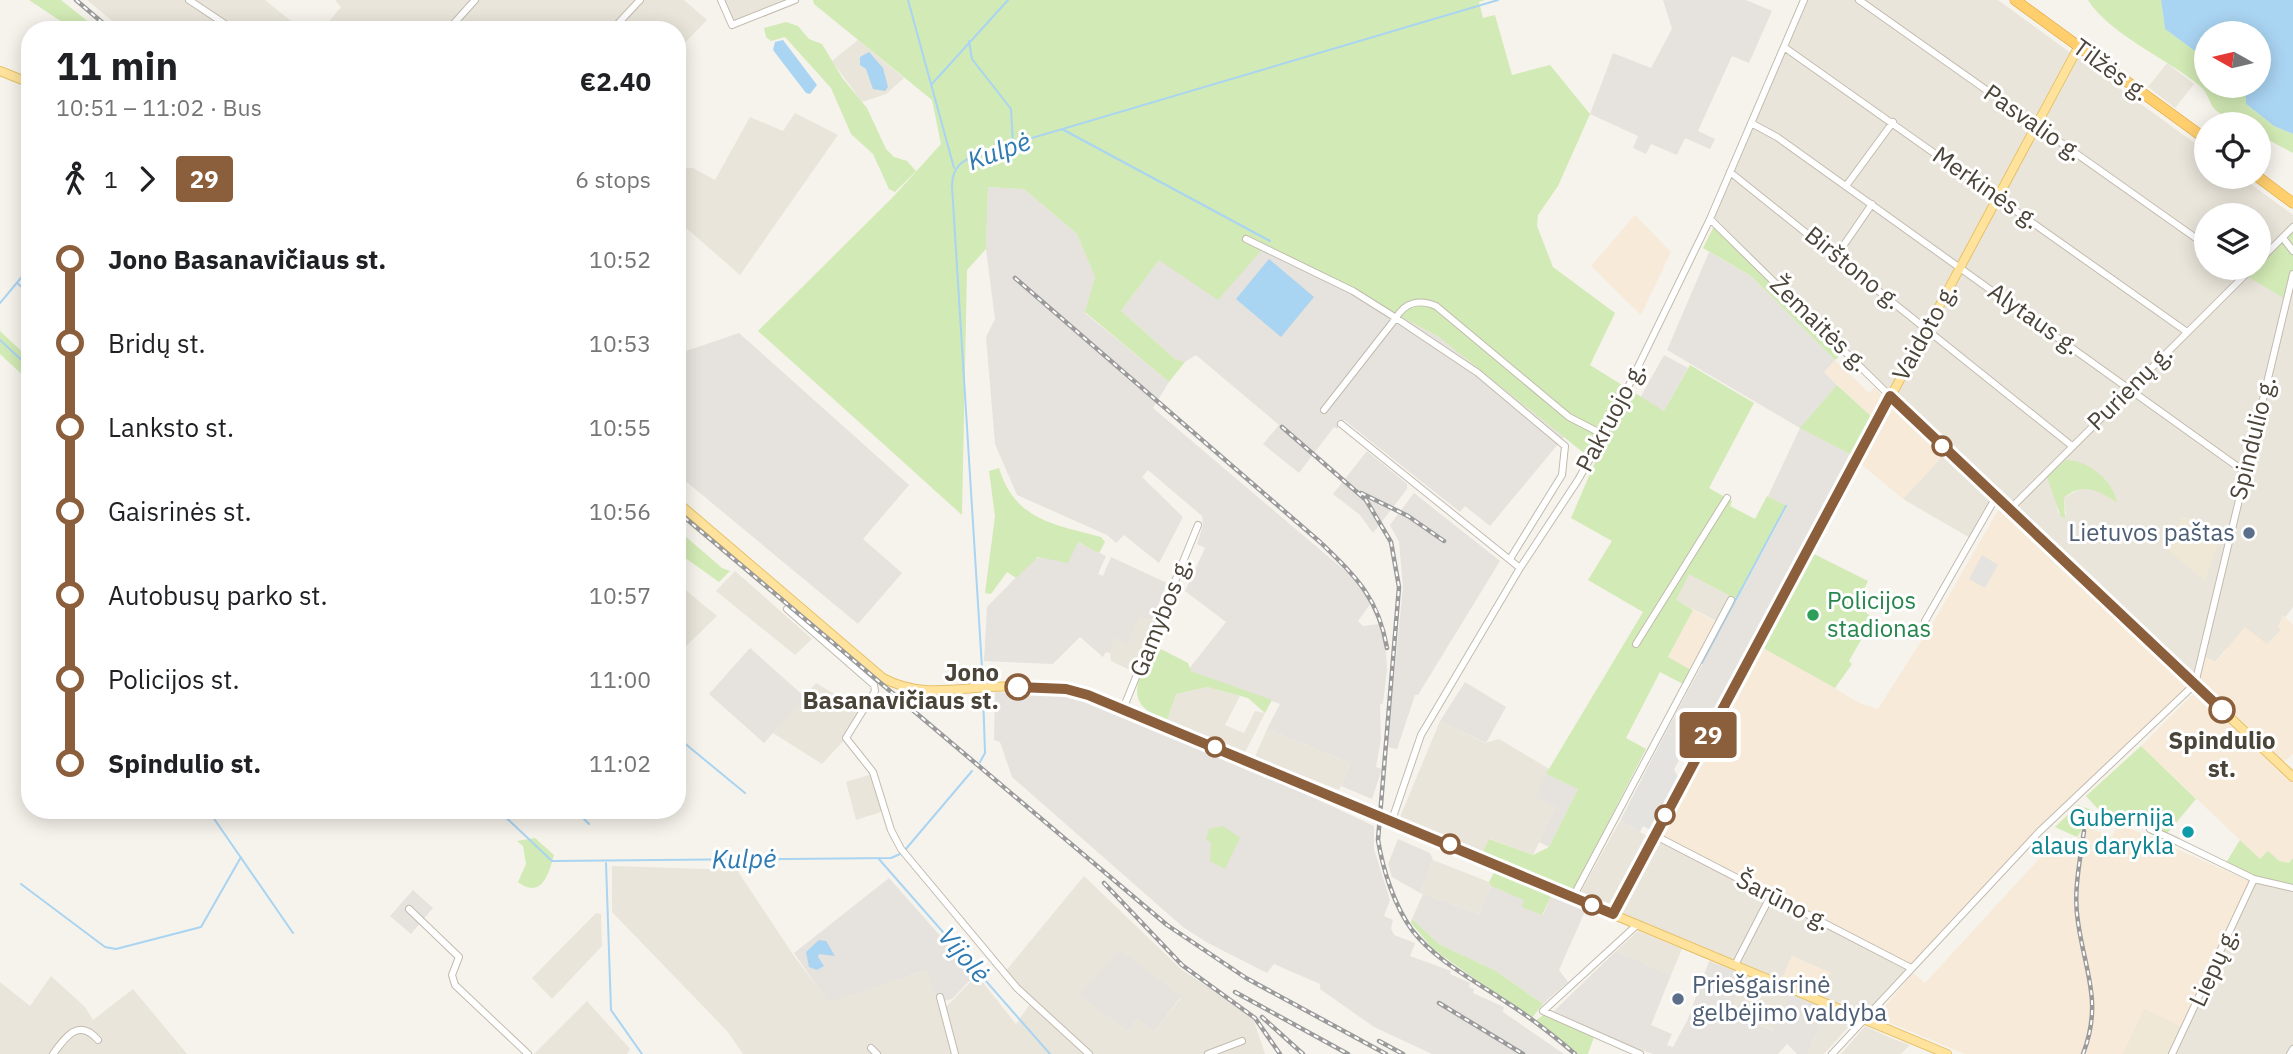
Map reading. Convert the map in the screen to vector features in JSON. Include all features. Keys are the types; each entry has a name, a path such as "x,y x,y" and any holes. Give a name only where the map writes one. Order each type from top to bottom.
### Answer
{"highway":[{"name":"Tilžės g.","path":"2015,0 2194,130"},
{"path":"2271,186 2293,202"}],"main road":[{"name":"Vaidoto g.","path":"1613,914 2079,46"},
{"path":"0,71 21,79"},
{"name":"Žemaitės g.","path":"1890,396 2293,777"},
{"path":"686,510 883,678 898,687 926,692 992,687 1066,689 1123,709 1392,820 1947,1054"}],"street":[{"path":"189,0 220,21"},
{"path":"456,21 475,0"},
{"path":"620,21 640,0"},
{"path":"721,0 732,25 795,0"},
{"name":"Pakruojo g.","path":"1392,820 1421,735 1520,568 1604,435 1710,219 1804,0"},
{"name":"Pasvalio g.","path":"1859,0 2194,237"},
{"name":"Merkinės g.","path":"1784,47 2187,332"},
{"path":"1846,186 1893,122"},
{"name":"Alytaus g.","path":"1751,123 1777,137 1872,204 2131,387 2245,472"},
{"name":"Birštono g.","path":"1730,172 1837,255 2072,446"},
{"path":"1837,255 1872,204"},
{"name":"Žemaitės g.","path":"1710,219 1890,396"},
{"path":"2271,249 2293,227"},
{"path":"2283,237 2293,251"},
{"path":"1246,239 1353,291 1396,318 1478,373 1565,446 1562,475 1510,559"},
{"name":"Spindulio g.","path":"2195,684 2293,274"},
{"name":"Purienų g.","path":"2010,509 2240,280"},
{"path":"1324,410 1396,318 1411,304 1425,302 1436,306 1569,417 1604,435"},
{"path":"1341,424 1520,568"},
{"path":"1925,621 1996,497"},
{"path":"1636,644 1727,498"},
{"name":"Gamybos g.","path":"1123,709 1198,525"},
{"path":"1573,897 1731,600"},
{"path":"787,609 874,685 875,691 846,738 873,772 891,830 903,851 1017,988 1089,1054"},
{"path":"1832,1054 2039,832 2195,684"},
{"path":"2150,829 2254,879 2293,888"},
{"name":"Šarūno g.","path":"1654,835 1911,968"},
{"name":"Liepų g.","path":"2172,1054 2254,879"},
{"path":"1735,965 1771,895"},
{"path":"410,909 459,957 452,975 455,985 528,1054"},
{"path":"1638,924 1543,1011 1640,1054"},
{"path":"940,997 955,1054"},
{"path":"53,1054 64,1039 84,1029 89,1030 98,1040"},
{"path":"1208,1054 1242,1041"},
{"path":"2290,1054 2293,1049"}],"shaded area":[{"path":"87,0 265,0 291,21 112,21"},
{"path":"335,0 684,0 707,20 686,42 686,21 329,21 341,7"},
{"path":"721,0 795,0 732,25"},
{"path":"1663,0 1746,0 1772,11 1749,63 1732,56 1698,131 1715,139 1710,149 1685,138 1677,155 1651,144 1646,154 1633,148 1638,136 1590,114 1613,53 1651,68 1672,29"},
{"path":"1807,0 1998,0 2194,143 2194,189 2257,189 2293,215 2293,227 2271,249 2271,203 2194,203 2194,280 2271,280 2271,271 2293,274 2293,607 2282,622 2281,630 2267,645 2227,648 2215,662 2202,655 2195,684 1997,497 1972,539 1903,499 1947,451 1716,222 1713,215","holes":["2089,467 2106,481 2117,503 2098,490 2082,488 2064,498 2066,515 2058,513 2057,503"]},
{"path":"858,40 904,78 886,94 862,102 832,61"},
{"path":"2167,63 2194,84 2175,108 2148,87"},
{"path":"795,113 838,135 740,275 686,228 686,168 693,168 715,180 750,117 783,131"},
{"path":"988,187 1024,189 1077,234 1095,277 1085,313 1169,382 1153,408 1357,581 1371,603 1358,621 1363,626 1379,624 1386,649 1387,670 1383,703 1380,705 1381,740 1376,767 1382,769 1372,799 1341,786 1350,763 1267,729 1280,704 1188,670 1226,622 1185,591 1205,548 1197,544 1203,525 1202,516 1148,470 1142,477 1183,517 1159,563 1124,535 1116,543 1107,535 1017,495 995,444 986,337 995,319 986,249"},
{"path":"1635,215 1671,252 1641,315 1591,266"},
{"path":"1266,245 1439,337 1564,437 1490,526 1465,506 1460,512 1344,420 1337,429 1334,427 1299,473 1263,444 1279,425 1196,355 1185,362 1175,359 1121,311 1159,260"},
{"path":"1709,252 1751,276 1835,360 1824,372 1837,385 1801,428 1850,454 1695,747 1666,732 1787,507 1768,496 1800,428 1667,350"},
{"path":"739,333 909,485 863,539 902,573 858,624 686,481 686,351"},
{"path":"1664,355 1688,368 1664,411 1640,398"},
{"path":"1835,360 1869,393 1875,387 1883,398 1874,419 1824,372"},
{"path":"1890,396 1947,451 1903,499 1856,460"},
{"path":"1367,451 1407,484 1407,489 1373,533 1360,515 1333,494"},
{"path":"1414,493 1500,561 1418,695 1415,695 1397,749 1387,747 1403,587 1399,542 1390,525"},
{"path":"2000,507 2191,687 2082,792 1911,968 1654,835 1756,645 1809,672 1859,703 1878,709 1934,621"},
{"path":"2183,517 2223,527 2205,581 2162,545"},
{"path":"1077,542 1106,556 1098,574 1103,576 1111,557 1167,583 1152,620 1139,616 1127,644 1115,638 1110,653 1106,652 1103,657 1080,637 1053,664 984,661 987,607 1033,560"},
{"path":"1982,555 1998,565 1985,588 1969,579"},
{"path":"735,571 812,639 795,655 716,591"},
{"path":"1689,573 1736,599 1722,624 1675,600"},
{"path":"686,590 717,616 686,646"},
{"path":"1693,610 1716,622 1691,670 1668,658"},
{"path":"1139,615 1156,622 1137,665 1130,670 1111,661 1110,653 1115,638 1127,643"},
{"path":"2283,615 2293,625 2293,754 2280,765 2195,684 2202,655 2216,662 2245,627 2267,644 2281,631 2278,627"},
{"path":"750,648 805,697 764,743 709,694"},
{"path":"1465,682 1506,707 1486,743 1440,721"},
{"path":"816,683 861,710 846,738 822,764 773,733"},
{"path":"1207,687 1240,696 1225,725 1244,733 1255,711 1265,713 1244,754 1167,721 1176,694"},
{"path":"995,692 1077,697 1295,789 1374,826 1374,849 1390,900 1384,916 1393,920 1391,928 1394,935 1415,943 1410,956 1451,971 1450,974 1470,983 1469,987 1474,989 1473,993 1504,1007 1503,1012 1564,1054 1432,1054 1374,1027 1320,989 1320,984 1274,964 1267,973 1206,942 1183,927 1012,777 1000,742 994,740"},
{"path":"2200,693 2293,780 2293,858 2289,863 2260,859 2141,746 2191,696"},
{"path":"1440,721 1485,743 1499,739 1551,770 1546,774 1556,807 1533,855 1490,839 1482,854 1400,817"},
{"path":"1267,729 1350,763 1339,790 1255,757"},
{"path":"1666,732 1688,743 1674,770 1679,778 1651,830 1643,826 1640,832 1620,821"},
{"path":"872,774 884,811 856,820 846,782"},
{"path":"1546,774 1578,789 1549,847 1539,842 1556,807 1536,797"},
{"path":"1620,821 1649,837 1610,905 1580,893"},
{"path":"2118,823 2249,881 2250,885 2182,1027 2144,1010 2123,1054 1965,1054 1876,1017 1913,973 1925,983 2048,849 2068,857 2084,826 2112,837"},
{"path":"1654,835 1911,968 1865,1020 1816,999 1830,973 1792,956 1780,984 1613,914"},
{"path":"1398,839 1430,853 1433,860 1420,893 1392,877 1388,864"},
{"path":"1433,860 1489,882 1491,886 1479,914 1420,893"},
{"path":"612,866 737,870 794,956 828,1001 928,970 936,998 940,997 944,1009 977,975 1016,1024 1032,1001 1004,973 1084,876 1182,970 1237,1006 1254,1021 1265,1054 743,1054 728,1032 612,912","holes":["1120,949 1181,998 1154,1032 1137,1019 1128,1031 1080,995"]},
{"path":"889,878 975,975 952,999 944,1001 943,997 936,998 927,970 828,1002 794,953"},
{"path":"2254,879 2293,888 2293,1054 2123,1054"},
{"path":"1491,886 1525,900 1543,915 1552,895 1586,909 1559,970 1568,982 1543,1004 1496,971 1439,944 1412,919 1423,894 1479,914"},
{"path":"413,890 433,908 411,934 390,916"},
{"path":"596,913 601,914 602,946 552,999 532,978"},
{"path":"1638,931 1682,949 1671,975 1616,951"},
{"path":"1120,949 1181,997 1154,1032 1137,1019 1128,1031 1079,995"},
{"path":"1616,951 1671,975 1651,1025 1672,1034 1667,1045 1673,1047 1688,1019 1709,961 1745,975 1729,1011 1773,1031 1790,993 1826,1008 1808,1054 1797,1054 1787,1044 1778,1054 1653,1054 1607,1037 1554,1011"},
{"path":"1792,956 1831,973 1816,999 1780,984"},
{"path":"1745,975 1790,993 1774,1031 1728,1011"},
{"path":"51,976 85,1007 93,1020 133,989 187,1054 0,1054 0,982 30,1006"},
{"path":"587,1001 630,1049 627,1054 534,1054"},
{"path":"1826,1008 1852,1023 1824,1054 1808,1054"},
{"path":"2144,1009 2182,1027 2169,1054 2123,1054"},
{"path":"1865,1026 1910,1045 1901,1054 1841,1054"}],"green space":[{"path":"29,0 61,0 87,21 60,21"},
{"path":"813,0 1485,0 1479,2 1483,18 1495,15 1512,75 1550,65 1590,114 1558,186 1538,215 1537,226 1553,267 1615,313 1590,365 1664,411 1690,365 1754,403 1709,488 1732,501 1730,506 1755,519 1767,496 1787,506 1736,599 1689,574 1676,600 1693,610 1668,657 1691,670 1683,684 1660,672 1626,738 1646,749 1572,893 1482,854 1489,839 1533,855 1549,847 1578,789 1546,774 1643,612 1588,580 1612,541 1571,518 1595,462 1439,337 1266,245 1218,300 1159,260 1121,311 1175,359 1185,362 1169,382 1085,312 1095,277 1077,234 1024,189 988,187 986,249 967,270 962,515 758,331 893,197 941,144 932,100 814,4"},
{"path":"2088,0 2161,0 2165,29 2194,50 2194,81 2124,35 2098,13"},
{"path":"786,22 798,26 809,39 822,44 843,79 867,108 886,149 894,157 907,161 916,171 895,192 889,189 873,154 851,134 831,88 785,37 771,41 766,37 764,28"},
{"path":"2208,98 2246,98 2246,104 2256,112 2218,112"},
{"path":"2271,124 2293,134 2293,153 2271,141"},
{"path":"2293,227 2293,274 2287,300 2253,280 2271,280 2271,249"},
{"path":"1713,228 1846,350 1835,360 1751,276 1703,248"},
{"path":"0,331 21,351 21,374 0,354"},
{"path":"1837,385 1874,419 1863,439 1860,439 1850,454 1800,428"},
{"path":"2066,460 2083,464 2099,473 2111,487 2117,503 2098,492 2078,490 2064,498 2065,518 2061,517 2047,477"},
{"path":"999,468 1015,499 1026,509 1052,523 1101,537 1105,542 1099,553 1078,542 1068,563 1038,557 1016,578 1007,572 991,594 985,593 995,516 989,471"},
{"path":"686,537 722,568 730,571 719,582 686,558"},
{"path":"1814,554 1868,581 1857,604 1873,619 1849,661 1852,664 1835,688 1763,648"},
{"path":"1161,649 1188,663 1191,671 1272,700 1265,713 1248,698 1207,687 1176,694 1167,721 1141,704 1137,691 1143,661 1152,664"},
{"path":"2141,746 2196,799 2165,836 2097,808 2086,796"},
{"path":"2078,805 2099,813 2092,829 2084,826 2077,837 2055,827"},
{"path":"1223,826 1240,838 1225,869 1210,861 1211,843 1206,839 1209,829"},
{"path":"535,838 554,855 547,876 539,886 533,888 518,882 526,864 523,846 517,841"},
{"path":"2240,840 2260,859 2268,851 2279,861 2289,863 2293,858 2293,888 2224,866"},
{"path":"1495,871 1552,895 1542,915 1522,907 1524,900 1491,886 1489,882"},
{"path":"1412,919 1439,944 1496,971 1543,1004 1531,1019 1433,949 1411,923"},
{"path":"1545,1014 1594,1037 1588,1054 1578,1054 1535,1021"}],"water":[{"path":"2161,0 2293,0 2293,134 2271,124 2271,112 2256,112 2246,104 2246,98 2272,98 2272,21 2194,21 2194,50 2165,29"},
{"path":"783,40 817,85 810,94 806,93 773,50 775,42"},
{"path":"869,52 883,68 888,87 885,91 873,89 866,69 860,65 860,57"},
{"path":"1269,259 1314,297 1281,337 1236,299"},
{"path":"819,940 826,941 835,956 819,954 824,966 817,970 809,967 806,952"}],"waterway":[{"path":"908,0 954,168"},
{"path":"931,85 1008,0"},
{"name":"Kulpė","path":"983,684 952,186 957,167 985,152 1498,0"},
{"path":"969,41 972,59 1011,109 1013,144"},
{"path":"1062,129 1270,241"},
{"path":"0,303 21,278"},
{"path":"17,283 21,286"},
{"name":"Kulpė","path":"0,340 21,360"},
{"path":"1702,663 1786,506"},
{"name":"Kulpė","path":"980,762 985,753 983,693"},
{"path":"686,744 745,793"},
{"name":"Kulpė","path":"905,850 972,771"},
{"path":"214,819 293,933"},
{"name":"Kulpė","path":"508,819 552,861 891,858 900,854"},
{"path":"584,819 589,824"},
{"path":"21,884 105,947 116,949 201,927 241,857"},
{"name":"Vijolė","path":"878,858 1050,1054"},
{"path":"606,863 611,1010 642,1054"}],"railway":[{"path":"76,0 100,21"},
{"path":"1015,278 1320,542 1364,589 1378,615 1387,648"},
{"path":"1282,427 1366,500 1391,542 1399,587 1378,840 1386,875 1400,910 1412,930 1432,951 1533,1020 1575,1054"},
{"path":"1361,493 1408,516 1444,541"},
{"path":"686,519 1167,925 1246,978 1386,1054"},
{"path":"2083,1054 2092,1018 2091,987 2076,899 2084,831"},
{"path":"1104,883 1182,965 1255,1018 1280,1054"},
{"path":"1235,992 1348,1054"},
{"path":"1439,1003 1523,1054"},
{"path":"1262,1017 1303,1054"},
{"path":"1379,1041 1403,1054"}],"bus line":[{"name":"29","path":"1018,687 1066,689 1088,695 1613,914 1890,396 2222,710"}],"place":[{"name":"Lietuvos paštas","path":"2249,533"},
{"name":"Policijos stadionas","path":"1813,615"},
{"name":"Jono Basanavičiaus st.","path":"1018,687"},
{"name":"Spindulio st.","path":"2222,710"},
{"name":"Gubernija alaus darykla","path":"2188,832"},
{"name":"Priešgaisrinė gelbėjimo valdyba","path":"1678,999"}]}
